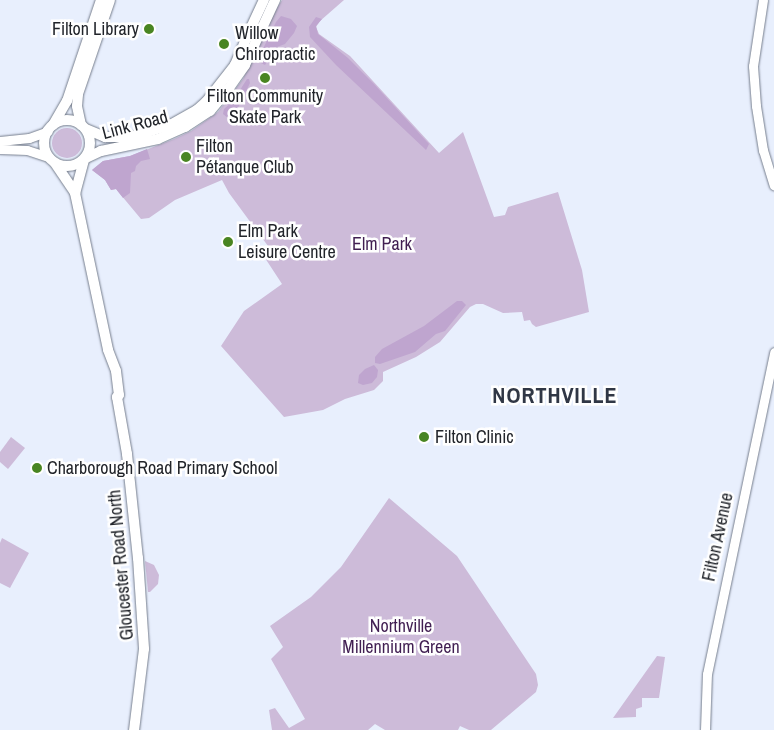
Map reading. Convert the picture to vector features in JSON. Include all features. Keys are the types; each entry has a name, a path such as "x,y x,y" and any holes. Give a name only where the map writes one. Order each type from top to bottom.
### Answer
{"main road":[{"path":"101,0 67,101 50,128 44,145 51,160 66,167 78,164 85,159 91,144 77,106 78,94 110,0"},
{"path":"235,79 235,65 264,0"},
{"name":"Link Road","path":"85,159 105,150 158,139 185,127 210,111 244,65 275,0"},
{"name":"Link Road","path":"84,127 105,137 132,137 170,125 197,110 206,102 235,65"},
{"path":"50,128 67,120 84,127"},
{"name":"Gloucester Road North","path":"75,193 85,159"},
{"name":"Gloucester Road North","path":"51,160 75,193 113,365 110,372 111,383 117,398 132,490 144,632 143,667 134,730"}],"street":[{"path":"762,0 754,66 756,106 763,150 774,184"},
{"path":"0,141 28,138 50,128"},
{"path":"0,150 27,150 51,160"},
{"name":"Filton Avenue","path":"704,730 707,674 774,352"}],"green space":[{"name":"Elm Park","path":"282,0 344,0 320,21 316,27 319,34 350,56 439,153 463,132 494,217 505,215 508,207 558,192 582,270 589,312 536,327 530,320 524,321 522,312 503,313 483,304 476,304 470,307 440,342 416,357 383,372 383,381 374,390 345,399 323,410 284,417 221,346 244,311 282,284 265,258 268,246 229,193 222,180 175,200 149,218 141,219 116,189 111,190 105,180 92,170 103,161 130,156 174,139 191,131 218,112 243,79 270,19"},
{"path":"67,128 77,133 82,143 77,153 67,158 57,153 52,143 57,133"},
{"path":"11,437 25,448 8,469 0,462 0,452"},
{"name":"Northville Millennium Green","path":"389,498 457,556 536,674 538,685 536,692 491,730 469,730 460,726 458,730 385,730 375,724 368,730 272,730 269,710 275,708 289,728 305,719 271,659 283,647 270,626 311,597 341,567"},
{"path":"2,538 29,553 10,588 0,583 0,543"},
{"path":"145,561 154,565 159,575 158,584 150,592 148,592"},
{"path":"657,656 665,657 659,698 642,698 642,707 636,709 636,717 613,718"}],"shaded area":[{"path":"281,16 291,19 297,26 285,44 277,47 265,65 257,61 276,22"},
{"path":"316,17 322,19 316,26 318,34 348,58 374,84 429,144 426,150 336,65 310,37 309,27"},
{"path":"247,79 249,79 250,83 236,112 228,118 223,114 224,109 233,101"},
{"path":"147,149 150,159 141,161 136,166 135,171 131,173 130,193 123,198 116,189 111,190 105,180 92,170 103,161 130,156"},
{"path":"457,301 462,301 466,305 445,331 436,334 415,352 380,364 375,363 375,357 382,349 424,326"},
{"path":"374,365 378,370 377,377 372,383 363,385 358,383 359,375 365,369"}],"place":[{"name":"Filton Library","path":"149,29"},
{"name":"Willow Chiropractic","path":"224,44"},
{"name":"Filton Community Skate Park","path":"265,78"},
{"name":"Filton Pétanque Club","path":"186,157"},
{"name":"Elm Park Leisure Centre","path":"228,242"},
{"name":"Filton Clinic","path":"424,437"},
{"name":"Charborough Road Primary School","path":"37,468"}],"district":[{"name":"NORTHVILLE","path":"555,396"}]}
